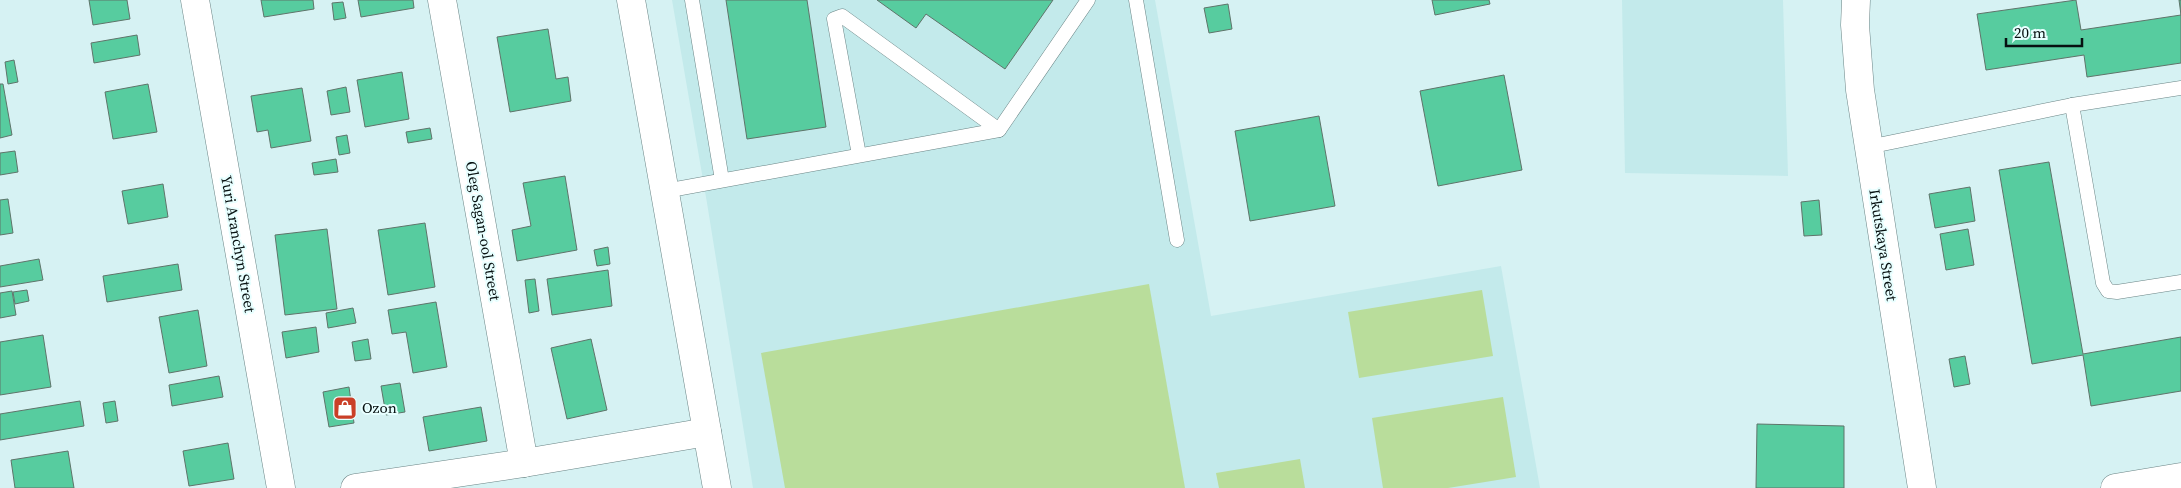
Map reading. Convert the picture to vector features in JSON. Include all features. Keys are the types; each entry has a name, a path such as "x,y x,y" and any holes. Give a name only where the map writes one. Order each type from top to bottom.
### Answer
{"street":[{"name":"Yuri Aranchyn Street","path":"194,0 281,488"},
{"name":"Oleg Sagan-ool Street","path":"442,0 524,463"},
{"path":"631,0 717,488"},
{"name":"Irkutskaya Street","path":"1856,0 1855,25 1859,81 1922,488"},
{"path":"355,488 397,485 708,432"},
{"path":"2115,488 2181,477"}],"lane":[{"path":"692,0 722,180"},
{"path":"665,191 999,130 1088,0"},
{"path":"1136,0 1177,240"},
{"path":"859,155 834,19 842,16 999,130"},
{"path":"1868,147 2072,105 2181,88"},
{"path":"2072,105 2103,283 2108,291 2117,292 2181,282"}],"shaded area":[{"path":"672,0 1155,0 1211,316 1501,266 1540,488 753,488"},
{"path":"1622,0 1783,0 1788,176 1625,173"}],"green space":[{"path":"1149,284 1185,488 785,488 761,353"},
{"path":"1482,290 1493,356 1359,378 1348,312"},
{"path":"1503,397 1516,477 1448,488 1383,488 1372,418"},
{"path":"1300,459 1305,488 1219,488 1216,473"}],"building":[{"path":"89,0 127,0 130,19 93,25"},
{"path":"261,0 313,0 314,9 264,17"},
{"path":"358,0 413,0 414,8 361,17"},
{"path":"726,0 807,0 826,127 747,139"},
{"path":"877,0 1053,0 1005,69 926,14 916,28"},
{"path":"1432,0 1489,0 1490,4 1435,15"},
{"path":"2076,0 2081,30 2181,15 2181,63 2087,77 2084,55 1986,70 1977,14"},
{"path":"343,2 346,18 334,20 332,3"},
{"path":"1228,4 1232,29 1209,33 1204,8"},
{"path":"548,29 556,79 568,77 571,101 510,112 497,37"},
{"path":"137,35 140,55 94,63 91,43"},
{"path":"14,60 18,82 8,84 5,62"},
{"path":"402,72 409,119 365,127 357,80"},
{"path":"1504,75 1522,170 1438,186 1420,91"},
{"path":"0,84 3,84 12,135 0,138"},
{"path":"148,84 157,132 113,139 105,92"},
{"path":"346,87 350,112 331,115 327,91"},
{"path":"302,88 311,141 271,148 268,130 257,132 251,96"},
{"path":"1319,116 1335,206 1250,221 1235,131"},
{"path":"430,128 432,139 408,143 406,132"},
{"path":"347,135 350,153 339,155 336,137"},
{"path":"15,151 18,172 0,175 0,153"},
{"path":"336,159 338,172 314,175 312,163"},
{"path":"2049,162 2083,354 2181,337 2181,391 2091,406 2083,355 2032,364 1999,170"},
{"path":"565,176 577,250 517,261 512,230 531,226 523,183"},
{"path":"163,184 168,217 128,224 122,191"},
{"path":"1970,187 1975,221 1935,228 1929,194"},
{"path":"8,199 13,233 0,235 0,200"},
{"path":"1819,200 1822,235 1804,236 1801,202"},
{"path":"425,223 435,287 388,295 378,230"},
{"path":"327,229 337,309 285,315 275,235"},
{"path":"1968,229 1974,265 1946,270 1940,234"},
{"path":"608,247 610,264 597,266 594,250"},
{"path":"39,259 43,280 0,287 0,266"},
{"path":"178,264 182,290 107,302 103,276"},
{"path":"608,270 612,306 552,315 547,279"},
{"path":"535,279 539,311 529,313 525,280"},
{"path":"27,290 29,301 15,304 13,292"},
{"path":"12,291 16,315 0,318 0,293"},
{"path":"436,302 447,367 413,373 406,332 392,334 388,310"},
{"path":"353,308 356,323 328,328 326,313"},
{"path":"198,310 207,366 169,373 159,317"},
{"path":"316,327 319,352 286,358 282,332"},
{"path":"43,335 51,387 0,395 0,342"},
{"path":"368,339 371,359 355,361 352,342"},
{"path":"591,339 607,410 567,419 551,348"},
{"path":"1965,356 1970,384 1954,387 1949,359"},
{"path":"219,376 223,397 172,406 169,385"},
{"path":"400,383 405,412 386,415 381,386"},
{"path":"349,387 354,423 329,427 323,392"},
{"path":"80,401 84,426 0,440 0,414"},
{"path":"115,401 118,421 106,423 103,403"},
{"path":"481,407 487,441 429,451 423,417"},
{"path":"1757,424 1844,426 1844,488 1756,488"},
{"path":"228,443 234,479 189,486 183,451"},
{"path":"68,451 74,488 15,488 11,460"}],"place":[{"name":"Ozon","path":"345,408"}]}
